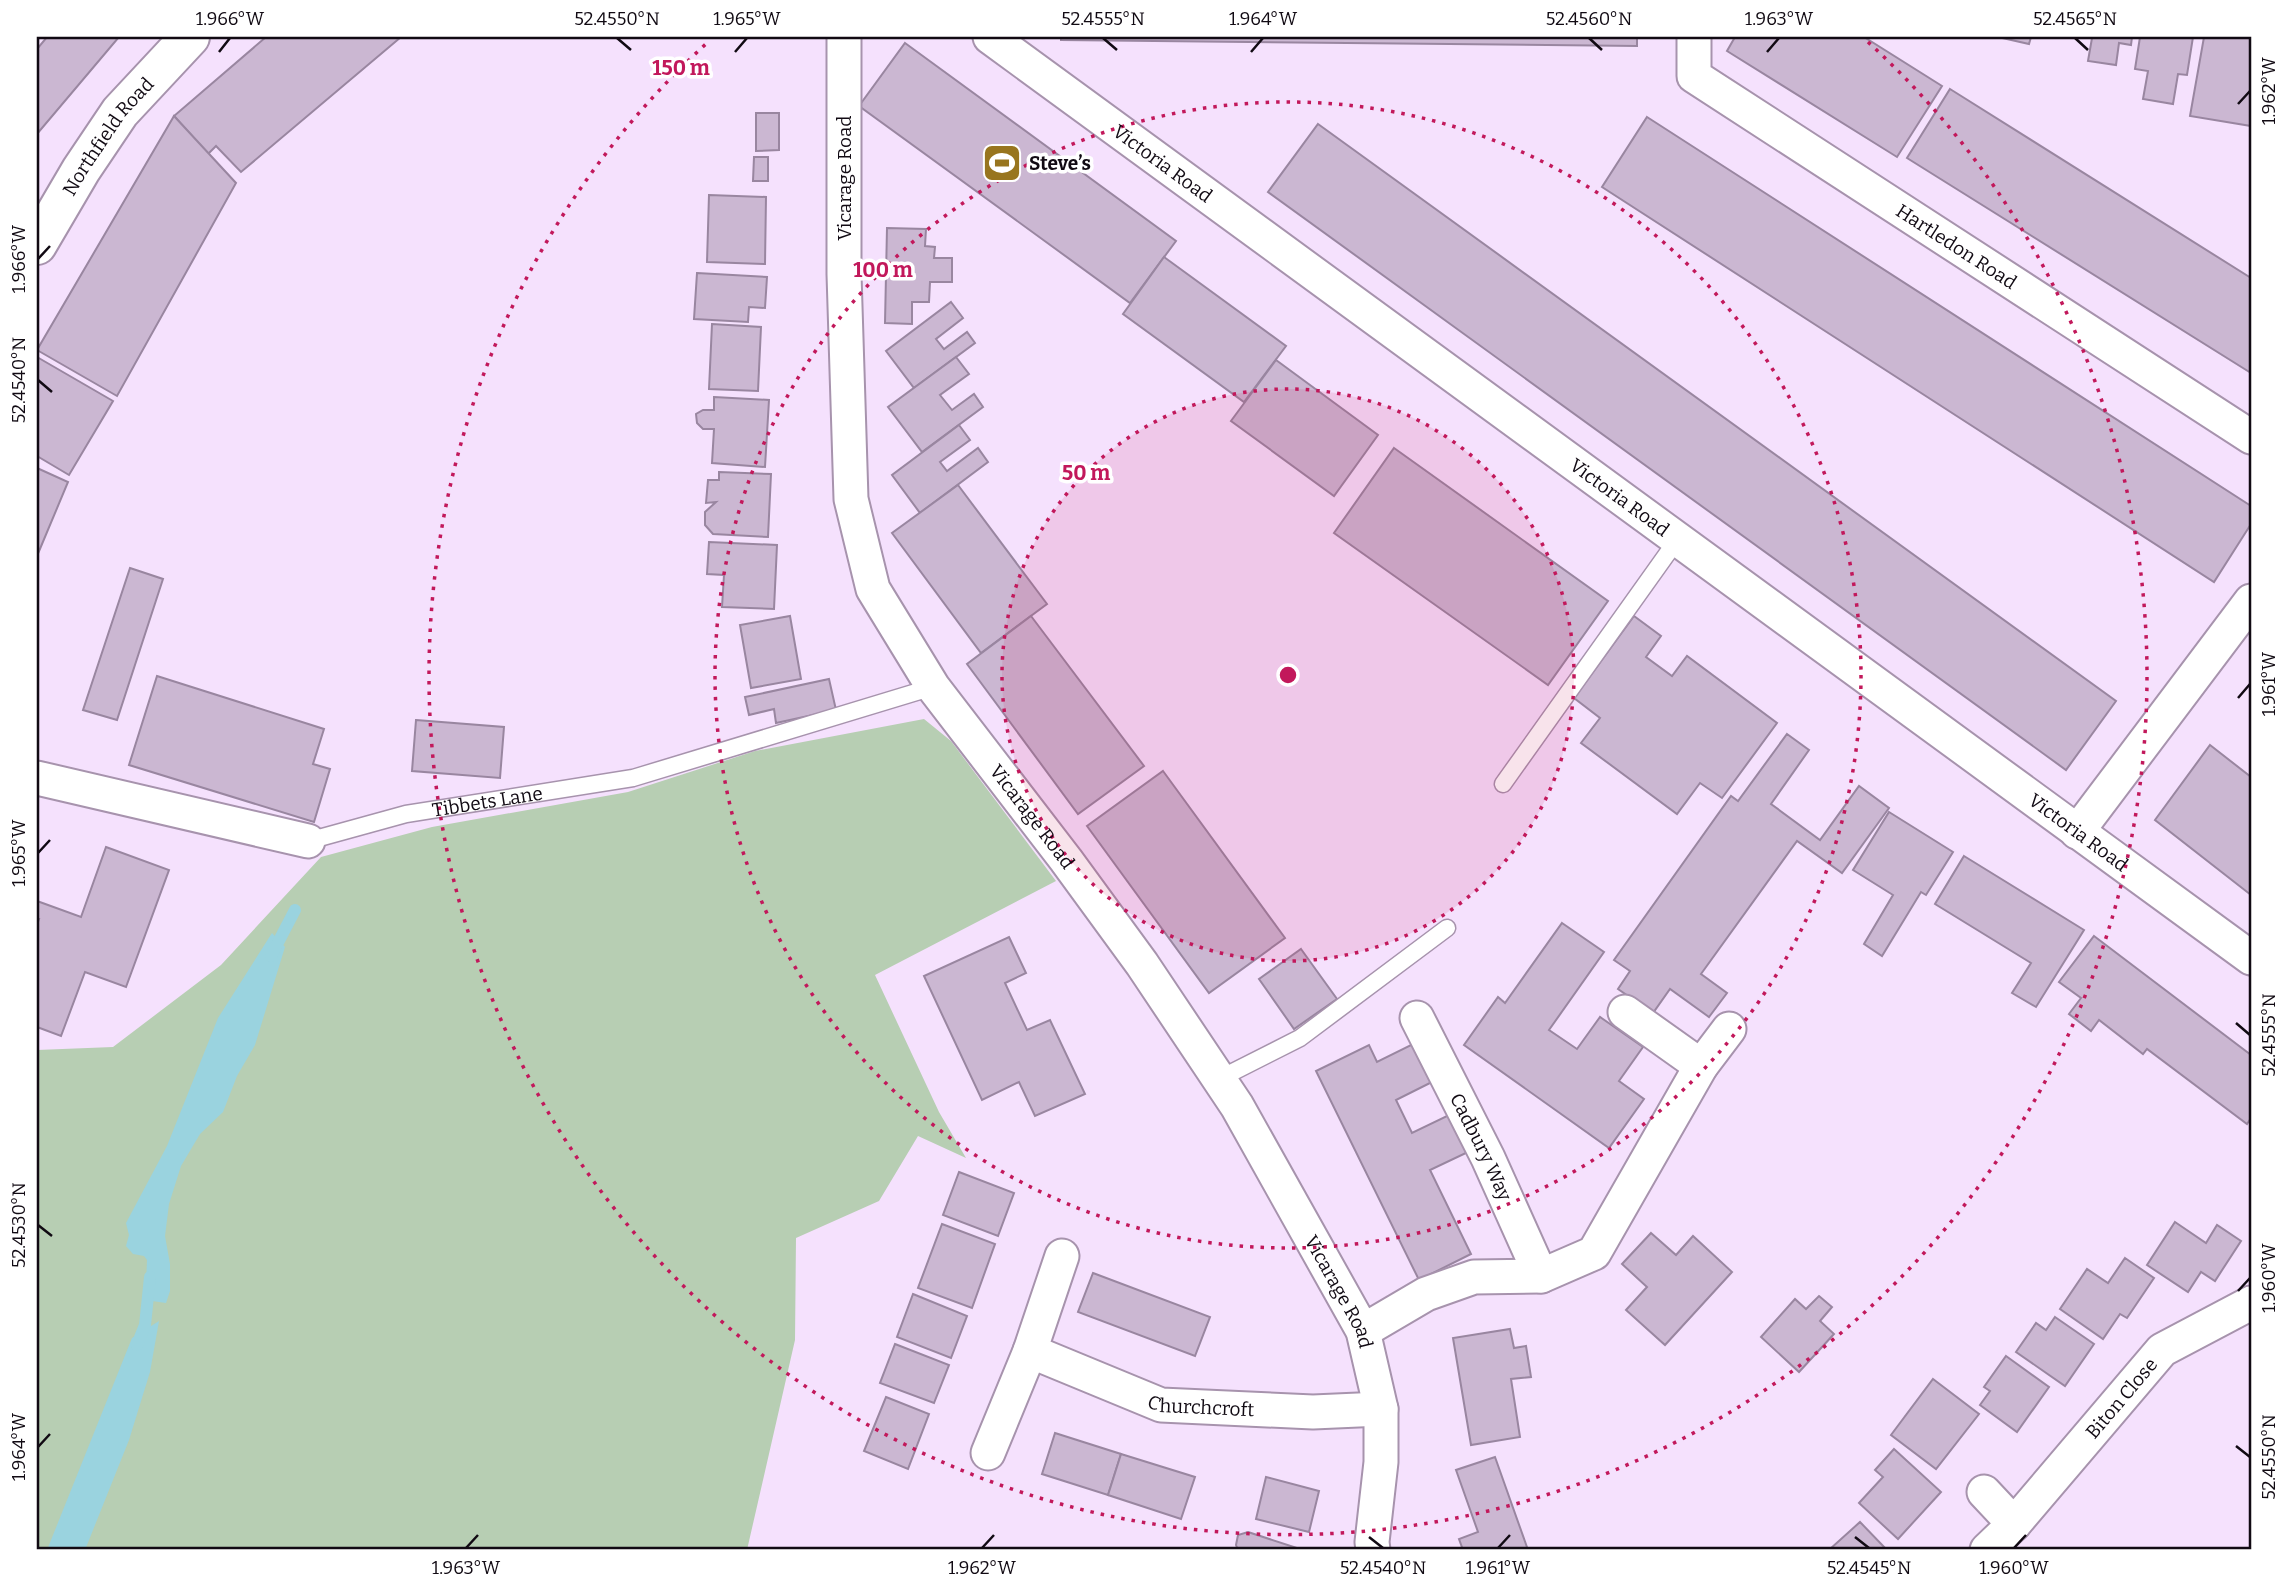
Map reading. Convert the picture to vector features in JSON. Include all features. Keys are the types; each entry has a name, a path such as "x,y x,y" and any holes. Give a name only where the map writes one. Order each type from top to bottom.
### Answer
{"street":[{"name":"Northfield Road","path":"37,244 80,170 120,112 190,37"},
{"name":"Vicarage Road","path":"845,37 844,274 851,499 873,589 933,687 1142,964 1237,1106 1363,1331 1381,1409 1381,1462 1373,1550"},
{"name":"Victoria Road","path":"990,37 2251,958"},
{"name":"Hartledon Road","path":"1695,37 1694,76 2251,437"},
{"path":"2077,832 2251,601"},
{"name":"Tibbets Lane","path":"37,778 308,841"},
{"path":"1625,1012 1701,1066"},
{"name":"Cadbury Way","path":"1417,1018 1488,1158 1541,1276"},
{"path":"1363,1331 1426,1294 1474,1277 1541,1276 1594,1252 1701,1066 1729,1029"},
{"path":"988,1453 1030,1351 1062,1256"},
{"name":"Biton Close","path":"1987,1550 2014,1524 2162,1350 2251,1303"},
{"name":"Churchcroft","path":"1030,1351 1161,1405 1313,1412 1381,1409"},
{"path":"1984,1492 2014,1524"}],"lane":[{"path":"1503,784 1677,540"},
{"name":"Tibbets Lane","path":"308,841 406,814 633,778 933,687"},
{"path":"1219,1079 1300,1038 1447,928"}],"shaded area":[{"path":"924,719 951,741 1056,881 875,975 939,1112 966,1158 918,1136 879,1201 796,1238 795,1340 747,1550 37,1550 37,1050 113,1047 221,965 321,857 432,827 628,792 755,751"},
{"path":"272,933 285,947 255,1045 237,1076 223,1112 200,1134 181,1166 169,1204 165,1236 170,1264 170,1291 166,1303 152,1301 146,1285 147,1260 144,1256 133,1254 126,1246 129,1235 126,1223 167,1146 218,1018"},
{"path":"159,1321 150,1372 129,1440 85,1550 47,1550 132,1338"}],"building":[{"path":"47,37 119,37 37,134 37,49"},
{"path":"266,37 401,37 241,172 216,146 208,154 174,116"},
{"path":"1061,37 1637,37 1637,46 1061,40"},
{"path":"1735,37 1864,37 1942,86 1897,157 1727,51"},
{"path":"1998,37 2031,37 2029,44"},
{"path":"2084,37 2132,37 2131,45 2119,43 2116,65 2088,61 2092,38"},
{"path":"2140,37 2193,37 2187,75 2178,74 2173,104 2143,99 2148,71 2135,69"},
{"path":"2204,37 2251,37 2251,126 2190,116"},
{"path":"905,43 1176,241 1130,303 859,106"},
{"path":"1950,89 2251,278 2251,373 1907,158"},
{"path":"756,113 779,113 779,150 756,151"},
{"path":"174,116 236,183 117,396 37,350"},
{"path":"1647,117 2251,506 2251,524 2214,582 1602,187"},
{"path":"1318,124 2116,701 2066,770 1268,192"},
{"path":"754,157 768,157 768,181 753,181"},
{"path":"709,195 766,197 765,264 707,262"},
{"path":"887,228 926,229 925,246 935,247 934,258 952,258 952,282 930,282 929,302 912,302 912,324 885,323"},
{"path":"1164,257 1286,346 1244,402 1123,314"},
{"path":"697,273 767,277 765,308 749,307 748,322 694,319"},
{"path":"951,302 963,318 936,339 944,349 967,332 975,343 914,388 886,351"},
{"path":"712,324 761,327 758,391 709,389"},
{"path":"37,357 113,401 69,475 37,456"},
{"path":"956,357 969,374 940,395 952,410 974,394 983,407 922,452 888,407"},
{"path":"1276,360 1378,435 1334,496 1231,421"},
{"path":"714,397 769,400 765,467 712,463 714,429 703,429 697,423 696,414 703,410 714,410"},
{"path":"959,425 970,440 940,462 947,471 978,448 988,462 920,513 892,475"},
{"path":"1394,448 1608,601 1548,685 1334,533"},
{"path":"37,468 68,482 37,556"},
{"path":"719,472 771,474 768,537 713,534 705,525 705,512 716,502 706,503 708,480 719,480"},
{"path":"958,485 1047,604 981,653 892,533"},
{"path":"709,542 777,545 774,609 722,607 724,575 707,574"},
{"path":"130,568 163,579 117,720 83,710"},
{"path":"790,616 801,679 751,688 740,625"},
{"path":"1031,616 1144,766 1078,814 967,664"},
{"path":"1634,616 1661,636 1646,657 1672,676 1687,656 1777,723 1722,798 1700,783 1677,814 1581,743 1600,718 1574,698"},
{"path":"157,676 324,729 313,764 330,769 314,822 129,765"},
{"path":"829,679 836,710 776,723 774,709 749,715 745,697"},
{"path":"416,720 504,727 500,778 412,771"},
{"path":"1787,734 1809,750 1771,804 1820,840 1859,786 1889,808 1842,873 1797,841 1701,974 1727,993 1709,1017 1670,989 1653,1013 1618,989 1630,971 1614,960 1731,796 1738,801"},
{"path":"2210,745 2251,777 2251,895 2155,820"},
{"path":"1163,771 1285,938 1209,993 1087,826"},
{"path":"1889,812 1953,852 1926,895 1921,892 1882,956 1864,944 1893,895 1853,870"},
{"path":"106,847 169,870 126,987 85,972 61,1036 37,1027 37,901 81,917"},
{"path":"1964,856 2084,930 2036,1007 2012,993 2031,963 1935,904"},
{"path":"1562,923 1604,952 1549,1030 1577,1049 1600,1017 1643,1047 1619,1081 1644,1099 1609,1148 1464,1045 1498,997 1505,1003"},
{"path":"2094,936 2251,1055 2251,1118 2247,1124 2147,1049 2143,1054 2099,1020 2091,1031 2069,1014 2081,998 2059,982"},
{"path":"1009,937 1026,973 1005,983 1027,1030 1050,1020 1085,1094 1035,1116 1019,1082 982,1100 924,976"},
{"path":"1301,949 1337,999 1294,1029 1259,979"},
{"path":"1413,1044 1432,1082 1396,1100 1412,1133 1449,1115 1468,1152 1430,1170 1471,1254 1419,1280 1316,1071 1369,1045 1377,1062"},
{"path":"959,1172 1014,1193 998,1236 943,1215"},
{"path":"2175,1222 2206,1243 2217,1225 2241,1241 2215,1281 2201,1272 2188,1292 2147,1265"},
{"path":"942,1224 995,1244 972,1308 918,1288"},
{"path":"1651,1233 1676,1255 1693,1236 1732,1272 1665,1345 1626,1310 1647,1287 1622,1264"},
{"path":"2125,1258 2154,1278 2127,1318 2120,1314 2103,1339 2060,1309 2087,1269 2108,1283"},
{"path":"1093,1273 1210,1317 1195,1356 1078,1312"},
{"path":"913,1294 967,1316 951,1358 897,1337"},
{"path":"1819,1296 1832,1307 1820,1321 1834,1334 1799,1372 1761,1337 1795,1299 1806,1309"},
{"path":"2055,1317 2094,1344 2065,1386 2016,1352 2036,1323 2046,1330"},
{"path":"1510,1329 1514,1348 1526,1346 1531,1377 1511,1379 1520,1437 1471,1445 1453,1338"},
{"path":"895,1344 949,1365 934,1403 880,1383"},
{"path":"2006,1356 2049,1387 2017,1432 1980,1405 1990,1391 1984,1387"},
{"path":"1933,1379 1979,1414 1936,1469 1891,1435"},
{"path":"886,1397 929,1414 908,1469 864,1451"},
{"path":"1055,1433 1121,1454 1108,1495 1042,1474"},
{"path":"1894,1449 1941,1492 1898,1539 1859,1503 1883,1477 1875,1470"},
{"path":"1121,1454 1195,1477 1181,1519 1108,1495"},
{"path":"1495,1457 1528,1550 1463,1550 1459,1539 1478,1532 1456,1470"},
{"path":"1266,1477 1319,1491 1309,1532 1256,1519"},
{"path":"1860,1522 1887,1550 1830,1549"},
{"path":"1248,1532 1303,1550 1238,1550 1238,1535"}],"waterway":[{"path":"271,956 295,910"},
{"path":"137,1345 145,1325 150,1277"}],"place":[{"name":"Steve’s","path":"1002,163"}]}
